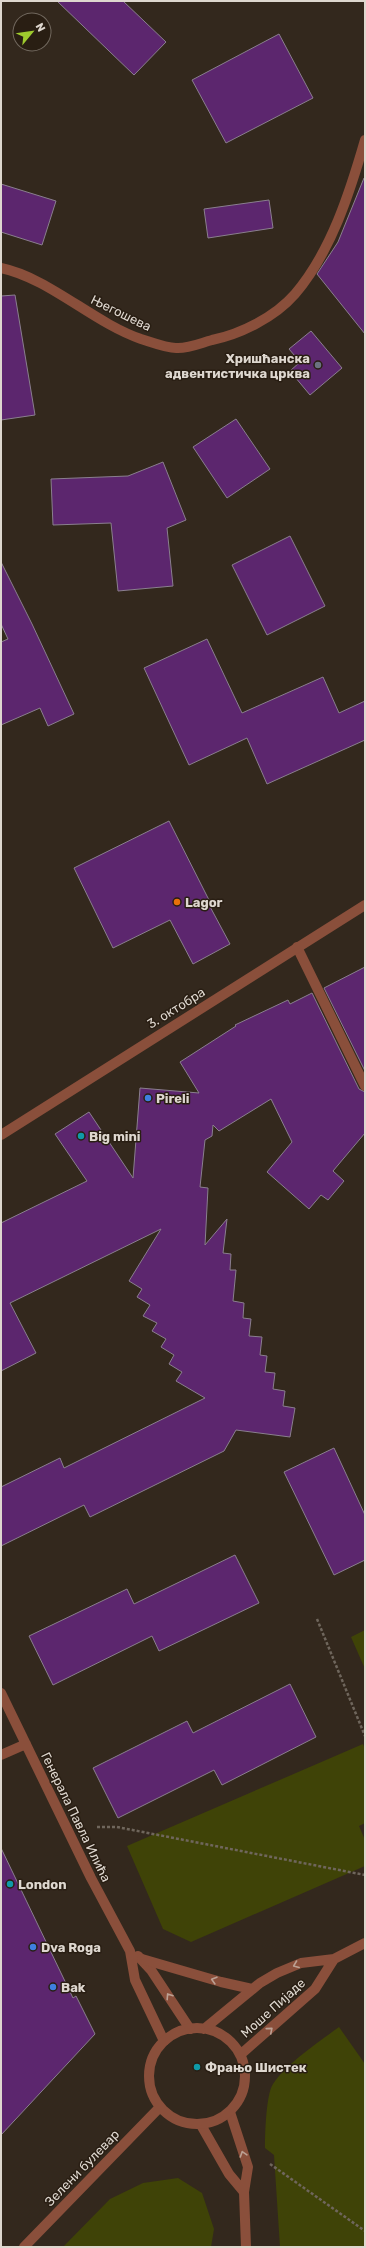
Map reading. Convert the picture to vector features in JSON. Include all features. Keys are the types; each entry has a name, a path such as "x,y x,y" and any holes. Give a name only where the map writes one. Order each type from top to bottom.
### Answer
{"street":[{"name":"Његошева","path":"1,268 10,270 49,289 112,325 140,339 176,348 230,336 266,317 294,294 319,259 340,215 365,140"},
{"name":"3. октобра","path":"1,1135 365,905"},
{"path":"297,947 365,1086"},
{"name":"Генерала Павла Илића","path":"1,1693 91,1878 130,1951 135,1980 164,2041"},
{"path":"1,1755 26,1744"},
{"name":"Моше Пијаде","path":"204,2029 252,1989 277,1972 301,1963 334,1959 365,1943"},
{"name":"Генерала Павла Илића","path":"130,1951 142,1959 190,2029"},
{"path":"142,1959 252,1989"},
{"name":"Моше Пијаде","path":"240,2055 315,1989 334,1959"},
{"path":"190,2029 204,2029 218,2034 231,2043 240,2055 244,2070 244,2085 239,2100 230,2112 216,2121 201,2124 186,2123 171,2117 160,2106 152,2094 149,2080 150,2066 155,2052 164,2041 176,2033 190,2029"},
{"name":"Зелени булевар","path":"24,2247 160,2106"},
{"path":"230,2112 248,2167 244,2192 246,2247"},
{"path":"201,2124 229,2174 244,2192"}],"path":[{"path":"317,1619 365,1736"},
{"path":"97,1827 117,1827 365,1875"},
{"path":"248,2167 269,2164 365,2231"}],"shaded area":[{"path":"365,1630 365,1669 351,1637"},
{"path":"363,1744 365,1749 365,1823 359,1826 365,1840 365,1866 191,1942 163,1929 127,1846"},
{"path":"339,2027 365,2064 365,2247 280,2247 274,2155 265,2148 266,2115 269,2096 273,2084 286,2069 313,2046"},
{"path":"178,2178 202,2193 214,2229 211,2247 63,2247 110,2199 143,2183"}],"building":[{"path":"57,1 123,1 166,42 134,75"},
{"path":"279,34 313,98 226,143 192,80"},
{"path":"364,178 365,334 317,274 338,242"},
{"path":"1,184 56,201 42,245 1,232"},
{"path":"269,200 273,228 208,238 204,209"},
{"path":"15,295 35,415 1,420 1,296"},
{"name":"Хришћанска адвентистичка црква","path":"311,331 342,368 310,395 290,371 300,362 289,349"},
{"path":"236,419 270,469 227,498 193,447"},
{"path":"163,462 186,520 167,528 173,586 118,591 111,523 53,525 51,479 128,476"},
{"path":"290,536 325,606 267,635 232,565"},
{"path":"1,562 74,714 48,726 40,708 1,725 1,642 8,639 1,624"},
{"path":"207,639 242,713 323,677 339,713 365,701 365,740 267,784 247,738 189,765 144,668"},
{"path":"169,821 209,900 207,901 230,944 193,964 170,920 113,948 74,868"},
{"path":"365,967 365,1071 324,988"},
{"path":"312,993 359,1089 365,1092 365,1133 333,1171 344,1181 328,1200 321,1195 309,1209 267,1172 292,1142 271,1099 219,1131 213,1125 212,1136 205,1140 200,1187 208,1188 205,1245 227,1219 223,1253 231,1254 230,1270 236,1270 233,1301 244,1303 243,1318 251,1319 249,1336 262,1337 260,1355 267,1356 265,1372 275,1373 273,1389 285,1391 283,1406 295,1408 290,1437 236,1430 224,1451 90,1517 84,1505 1,1546 1,1487 60,1458 64,1468 205,1398 176,1381 182,1372 169,1364 174,1355 161,1347 166,1339 152,1331 157,1323 143,1316 150,1305 137,1297 142,1289 129,1281 161,1229 10,1303 36,1353 1,1371 1,1223 87,1181 55,1134 89,1112 133,1178 140,1088 199,1093 180,1062 236,1026 235,1025 288,1000 290,1004"},
{"path":"334,1448 365,1515 365,1560 334,1575 284,1472"},
{"path":"235,1555 259,1603 159,1651 152,1636 53,1685 29,1636 127,1589 134,1604"},
{"path":"290,1684 316,1737 222,1785 214,1770 118,1818 93,1768 187,1721 193,1733"},
{"path":"1,1848 73,1998 76,1996 95,2034 1,2135"}],"place":[{"name":"Хришћанска адвентистичка црква","path":"318,365"},
{"name":"Lagor","path":"177,902"},
{"name":"Pireli","path":"148,1098"},
{"name":"Big mini","path":"81,1136"},
{"name":"London","path":"10,1884"},
{"name":"Dva Roga","path":"33,1947"},
{"name":"Bak","path":"53,1987"},
{"name":"Фрањо Шистек","path":"197,2067"}]}
